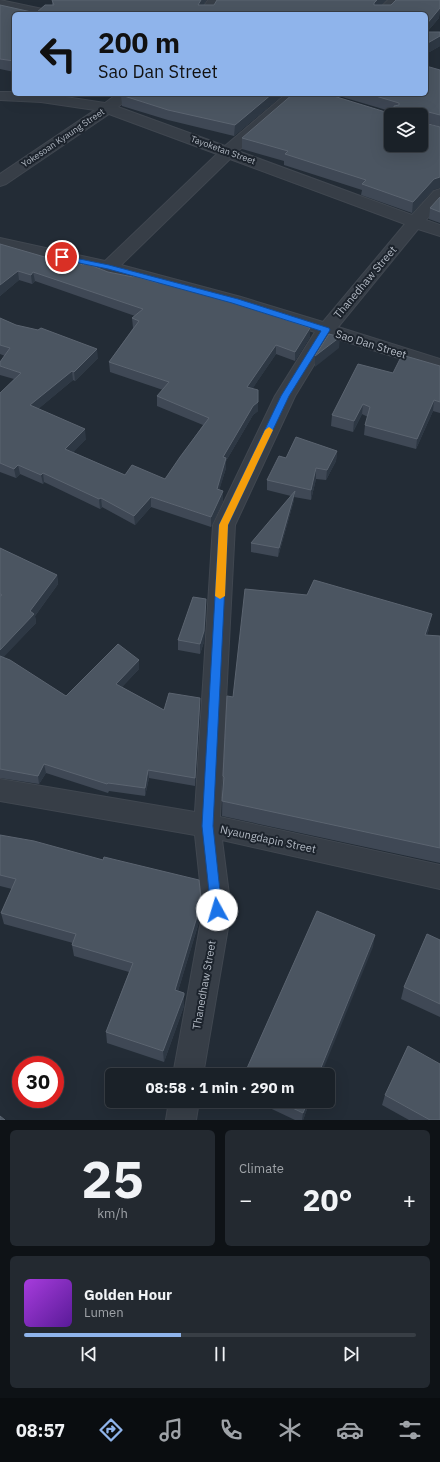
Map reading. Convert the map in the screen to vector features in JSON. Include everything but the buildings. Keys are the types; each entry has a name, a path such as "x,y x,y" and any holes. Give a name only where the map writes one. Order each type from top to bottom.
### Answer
{"street":[{"path":"207,12 215,0"},
{"path":"383,12 396,0"},
{"path":"4,3 39,12"},
{"name":"Tayoketan Street","path":"0,96 41,97 73,101 107,108 440,231"},
{"name":"Yokesoan Kyaung Street","path":"0,181 123,96"},
{"path":"109,267 228,152 293,96"},
{"name":"Thanedhaw Street","path":"189,1068 217,910 208,826 224,525 285,396 326,330 440,194"},
{"name":"Sao Dan Street","path":"0,243 109,267 235,301 440,365"},
{"name":"Nyaungdapin Street","path":"0,790 243,832 440,878"},
{"path":"181,1120 183,1108"}],"slow traffic":[{"path":"220,596 224,525 269,430"}],"route":[{"path":"62,257 109,267 235,301 326,330 285,396 224,525 208,826 217,910"}]}
